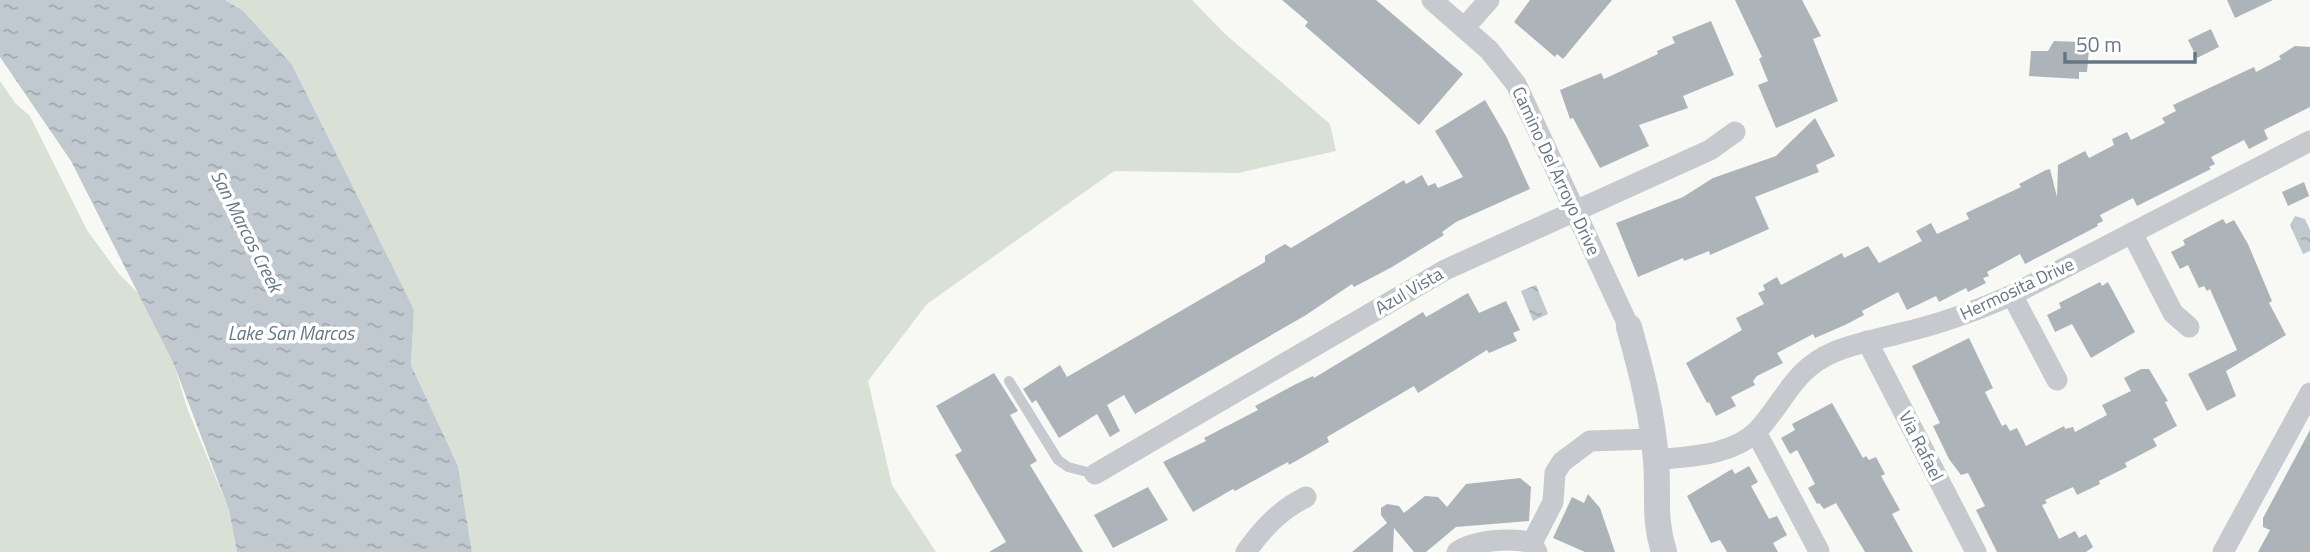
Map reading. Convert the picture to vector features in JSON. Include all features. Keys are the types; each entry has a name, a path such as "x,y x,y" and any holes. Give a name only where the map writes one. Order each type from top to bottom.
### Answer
{"street":[{"name":"Camino Del Arroyo Drive","path":"1432,0 1489,50 1516,84 1629,327"},
{"path":"1464,28 1489,0"},
{"name":"Azul Vista","path":"1095,474 1445,270 1574,209 1710,150 1735,132"},
{"name":"Hermosita Drive","path":"1535,547 1553,502 1555,473 1562,462 1590,441 1707,454 1731,447 1756,432 1785,390 1807,369 1832,353 1867,341 1962,317 2012,295 2310,141"},
{"path":"2132,233 2173,313 2189,327"},
{"path":"2012,295 2057,380"},
{"path":"1629,327 1641,369 1654,450 1656,525 1664,552"},
{"name":"Via Rafael","path":"1867,341 1976,552"},
{"path":"2223,552 2310,393"},
{"path":"1756,432 1819,551"},
{"path":"1246,552 1264,526 1306,497"},
{"path":"1457,552 1465,546 1520,540 1535,547"}],"lane":[{"path":"1009,381 1058,460 1068,467 1095,474"}],"shaded area":[{"path":"225,0 1192,0 1225,34 1330,124 1336,151 1238,173 1114,171 927,304 868,381 892,485 936,552 472,552 458,466 411,365 414,310 243,11"},
{"path":"0,81 15,103 30,116 87,230 119,274 147,302 166,337 187,408 229,510 237,552 0,552"}],"water":[{"name":"Lake San Marcos","path":"0,0 225,0 243,11 292,65 414,310 411,365 458,466 472,552 237,552 229,510 173,362 71,161 0,57"},
{"path":"2295,216 2305,219 2310,230 2310,251 2303,254 2290,225"},
{"path":"1536,285 1548,314 1533,321 1521,291"}],"building":[{"path":"1282,0 1376,0 1463,74 1419,125 1305,26 1308,22"},
{"path":"1530,0 1612,0 1563,59 1557,54 1555,57 1514,22"},
{"path":"1735,0 1802,0 1821,36 1813,39 1838,101 1776,128 1758,85 1768,81 1759,59 1762,57"},
{"path":"2227,0 2273,0 2235,18"},
{"path":"1711,21 1734,75 1683,96 1688,108 1639,125 1649,146 1600,168 1573,118 1570,119 1560,90 1601,73 1604,79 1658,54 1657,51 1675,43 1672,37"},
{"path":"2211,29 2219,47 2197,58 2188,40"},
{"path":"2054,41 2079,42 2078,48 2089,49 2087,72 2079,72 2079,79 2029,76 2031,51 2048,51"},
{"path":"2295,46 2310,47 2310,107 2264,130 2268,139 2249,149 2244,140 2211,157 2215,164 2209,167 2211,169 2137,206 2133,198 2100,215 2103,221 2097,224 2098,226 2025,264 2020,254 1987,272 1989,276 1983,278 1986,283 1968,292 1966,288 1939,302 1936,296 1907,310 1898,292 1862,311 1864,315 1845,325 1815,338 1813,334 1777,353 1783,363 1757,376 1753,381 1755,385 1731,397 1736,406 1716,416 1709,402 1707,403 1686,363 1742,330 1736,318 1764,304 1758,293 1765,290 1763,285 1777,277 1781,285 1842,253 1844,258 1868,246 1879,263 1922,241 1916,231 1931,223 1937,234 1969,219 1966,213 2021,187 2019,184 2046,170 2050,169 2057,197 2058,165 2085,151 2089,158 2114,145 2112,139 2127,132 2131,140 2165,123 2162,118 2176,111 2173,105 2254,67 2256,72 2281,59 2279,56"},
{"path":"1485,100 1506,136 1530,189 1456,222 1442,232 1444,235 1392,267 1354,287 1352,284 1306,315 1135,414 1124,395 1107,405 1120,431 1110,437 1097,414 1059,438 1036,400 1032,403 1023,389 1060,365 1067,377 1265,262 1265,256 1285,244 1291,248 1404,180 1406,184 1422,175 1428,186 1435,183 1438,188 1463,177 1435,131"},
{"path":"1815,118 1835,156 1816,165 1819,172 1755,197 1769,229 1710,255 1709,251 1684,261 1683,258 1638,277 1616,223 1683,197 1713,178 1776,156"},
{"path":"2304,182 2309,196 2288,206 2282,192"},
{"path":"2223,219 2226,224 2234,220 2248,244 2272,301 2269,303 2286,335 2226,371 2236,396 2207,411 2188,374 2237,350 2210,289 2207,291 2204,286 2199,288 2188,265 2180,269 2171,252 2185,245 2183,240"},
{"path":"2100,282 2102,286 2108,282 2135,332 2091,358 2072,324 2055,332 2047,315 2061,308 2059,303"},
{"path":"1468,293 1479,313 1506,301 1520,330 1513,333 1517,341 1489,353 1487,350 1418,393 1414,386 1327,437 1329,442 1289,465 1288,462 1193,512 1163,462 1206,441 1204,438 1258,410 1255,406 1296,384 1313,376 1314,378 1423,312 1426,317"},
{"path":"1969,338 1993,388 1985,392 2002,426 2006,424 2010,431 2017,428 2026,446 2064,426 2065,429 2073,427 2075,432 2107,415 2102,405 2131,391 2124,378 2141,369 2149,369 2168,401 2165,402 2177,426 2153,439 2157,446 2125,463 2127,467 2099,481 2100,484 2077,495 2073,487 2045,500 2047,503 2042,505 2059,539 2075,531 2079,538 2086,534 2093,547 2086,552 1997,552 1976,510 1985,506 1968,473 1961,475 1949,459 1933,426 1940,423 1912,366"},
{"path":"994,373 1018,411 1010,415 1037,461 1030,465 1083,552 989,552 1006,542 955,455 962,451 936,406"},
{"path":"1832,403 1863,458 1866,456 1869,460 1876,457 1885,474 1881,476 1900,510 1892,514 1913,552 1865,552 1836,503 1824,509 1817,504 1808,488 1815,484 1797,450 1790,454 1781,438 1795,430 1792,424"},
{"path":"2310,430 2310,552 2258,552 2270,530 2263,527 2263,518"},
{"path":"1749,466 1758,482 1751,486 1769,519 1777,516 1787,535 1773,543 1778,552 1727,552 1720,540 1711,543 1687,496 1732,469 1735,474"},
{"path":"1520,478 1531,487 1529,521 1456,527 1426,552 1414,552 1394,528 1393,552 1352,552 1387,523 1381,515 1381,508 1387,504 1399,506 1404,513 1425,496 1438,497 1447,507 1466,484"},
{"path":"1148,487 1168,520 1113,548 1094,515"},
{"path":"1588,494 1600,508 1615,552 1585,552 1553,538 1572,497 1584,503"}],"water label":[{"name":"San Marcos Creek","path":"247,231"}]}
